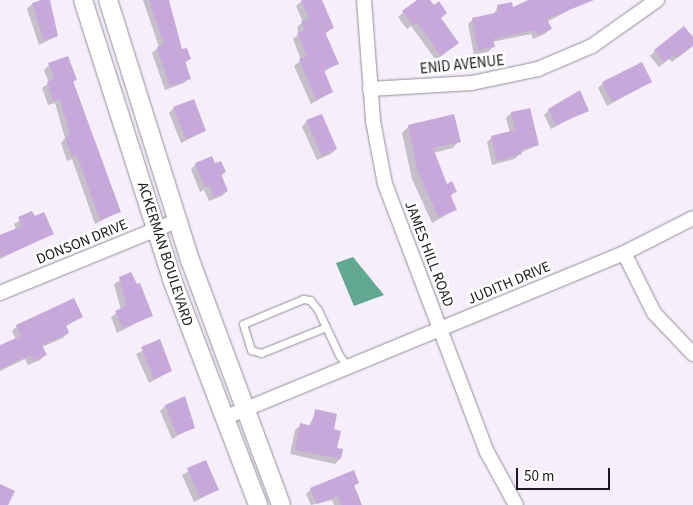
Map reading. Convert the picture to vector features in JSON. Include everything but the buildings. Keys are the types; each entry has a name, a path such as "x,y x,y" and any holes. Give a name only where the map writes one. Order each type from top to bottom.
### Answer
{"street":[{"name":"ACKERMAN BOULEVARD","path":"84,0 156,229 224,418 258,505"},
{"name":"ACKERMAN BOULEVARD","path":"108,0 176,221 244,410 281,505"},
{"name":"JAMES HILL ROAD","path":"364,0 370,89 378,156 385,184 486,452 516,505"},
{"name":"ENID AVENUE","path":"370,89 472,83 538,70 592,46 657,0"},
{"name":"JUDITH DRIVE","path":"224,418 624,253 693,218"},
{"name":"DONSON DRIVE","path":"0,293 176,221"},
{"path":"624,253 654,313 693,354"}],"lane":[{"path":"326,327 255,352 243,324 303,299 310,300 326,327 348,367"}],"shaded area":[{"path":"353,257 384,295 354,306 336,263"}]}
